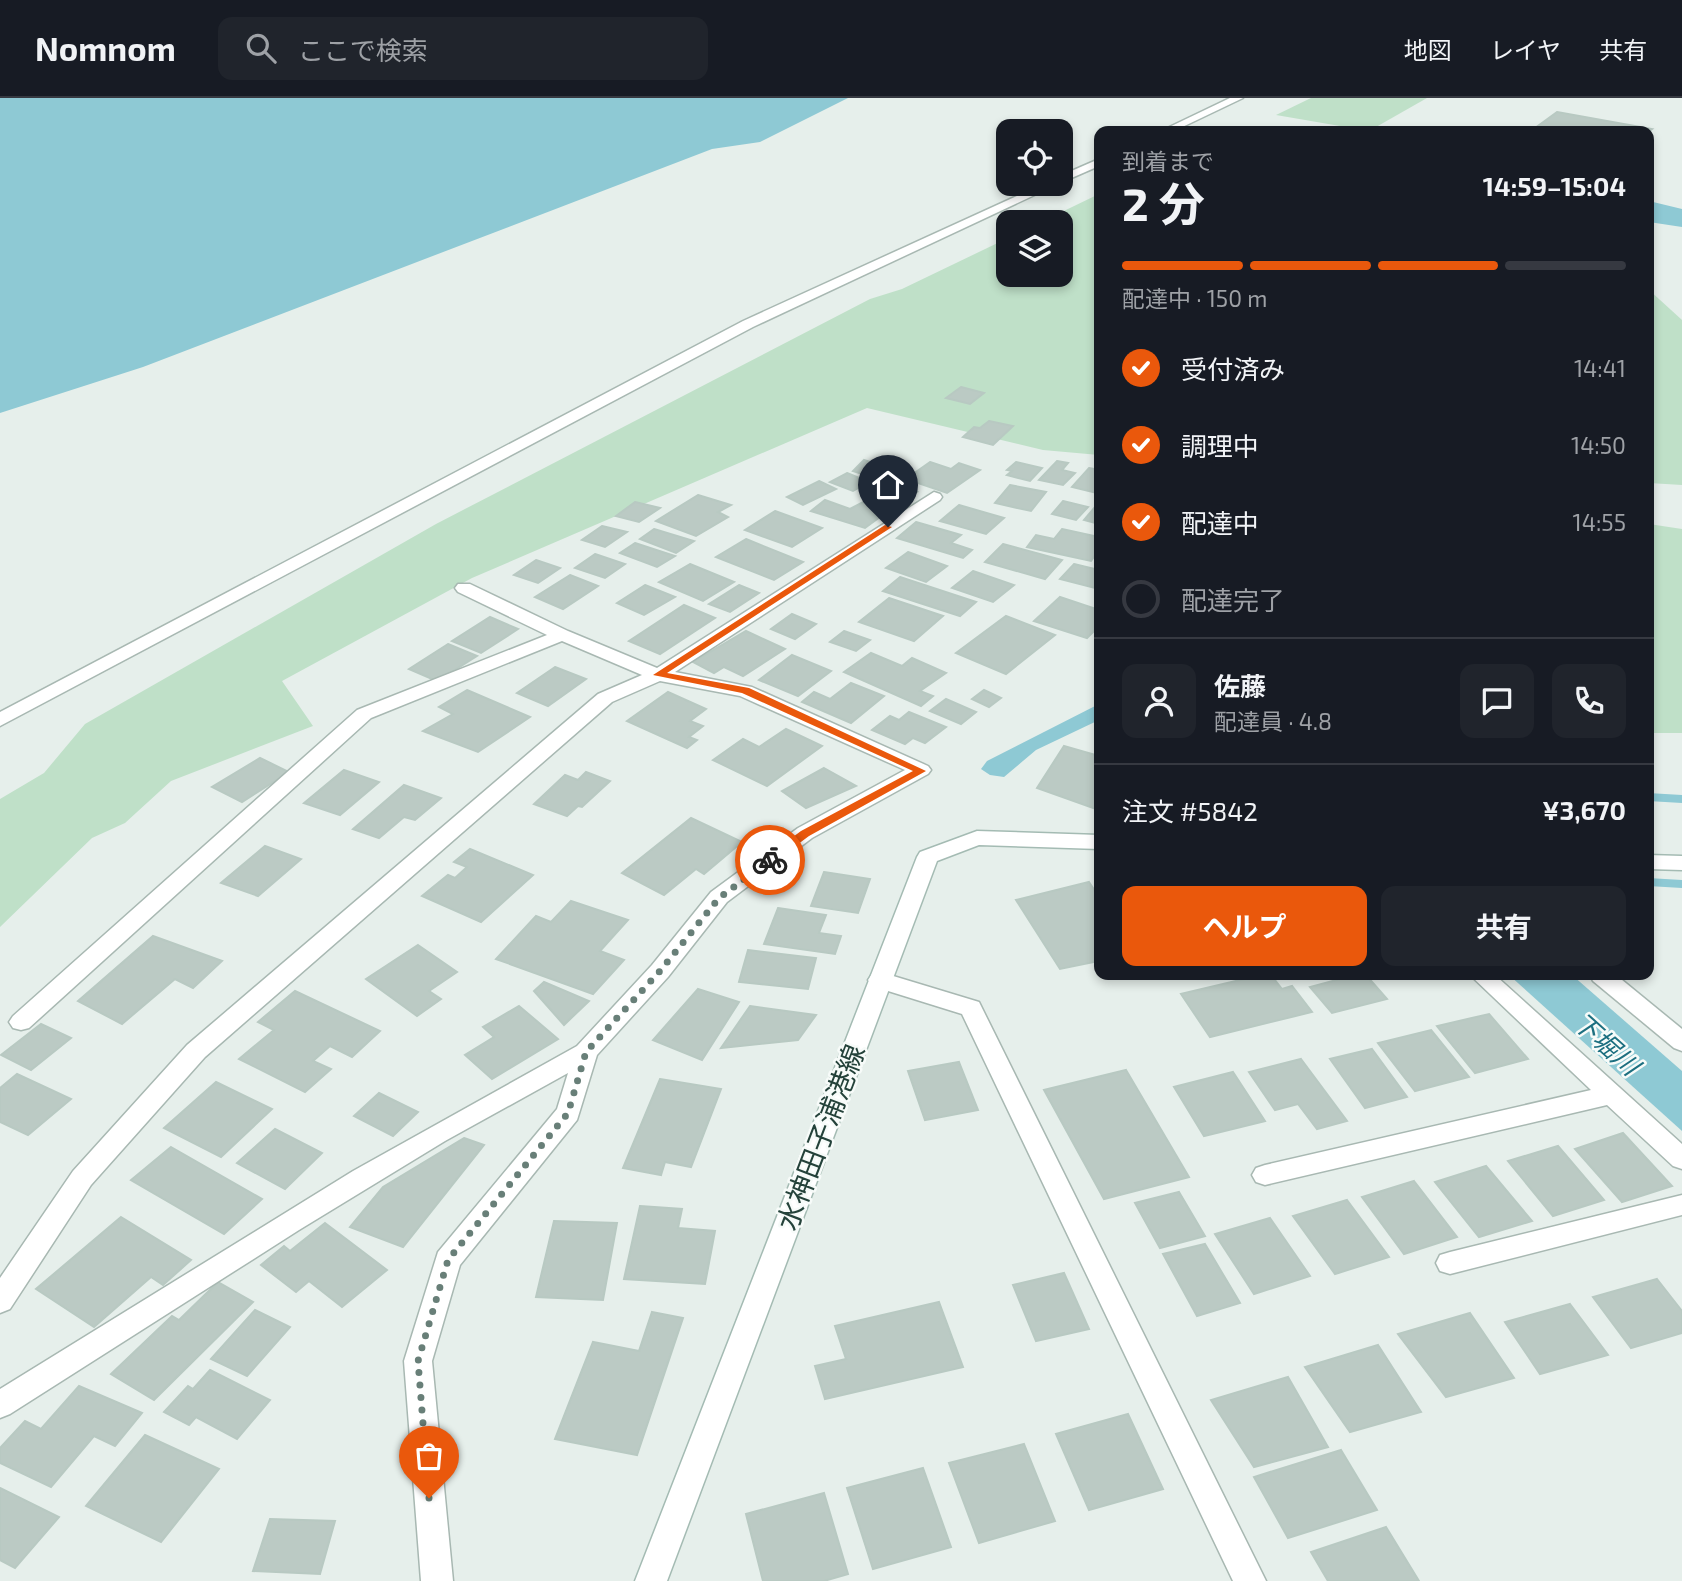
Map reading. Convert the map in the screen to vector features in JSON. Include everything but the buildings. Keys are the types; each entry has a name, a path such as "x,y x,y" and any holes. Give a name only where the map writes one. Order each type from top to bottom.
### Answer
{"street":[{"path":"1177,126 1238,98"},
{"path":"1073,174 1094,164"},
{"path":"0,720 748,324 1026,196"},
{"path":"0,1301 82,1178 197,1051 605,698 658,675 934,497"},
{"path":"0,1405 237,1254 487,1104 586,1052 660,971 719,898 805,833 921,771 745,691 658,675 562,635 464,588"},
{"path":"21,1021 365,714 562,635"},
{"name":"水神田子浦港線","path":"651,1581 928,857 977,838 1094,842"},
{"path":"1654,862 1682,863"},
{"path":"880,980 971,1008 1250,1581"},
{"path":"1487,980 1682,1159"},
{"path":"1607,980 1682,1042"},
{"path":"437,1581 418,1361 448,1260 568,1113 586,1052"},
{"path":"1265,1175 1613,1094"},
{"path":"1451,1263 1682,1205"}],"green space":[{"path":"1311,98 1427,98 1378,126 1340,126 1276,115"},
{"path":"1094,196 1094,455 1043,450 867,408 472,578 282,681 313,726 171,781 125,823 92,838 0,927 0,799 44,773 85,724 436,524 870,299 902,289 996,244 996,287 1073,287 1073,210 1066,210"},
{"path":"1654,294 1682,320 1682,485 1654,483"},
{"path":"1654,525 1682,529 1682,733 1654,733"}],"water":[{"path":"0,98 848,98 760,142 712,149 143,367 0,413"},
{"path":"1654,202 1682,209 1682,227 1654,223"},
{"path":"1094,707 1094,722 1036,750 1004,777 990,775 981,769 987,761"},
{"name":"下堀川","path":"1515,980 1578,980 1682,1071 1682,1131"}],"waterway":[{"path":"1654,797 1682,799"},
{"path":"1654,882 1682,884"}],"way so far":[{"path":"429,1498 418,1361 448,1260 568,1113 586,1052 660,971 719,898 770,860"}],"route":[{"path":"770,860 805,833 921,771 745,691 658,675 888,527"}]}
